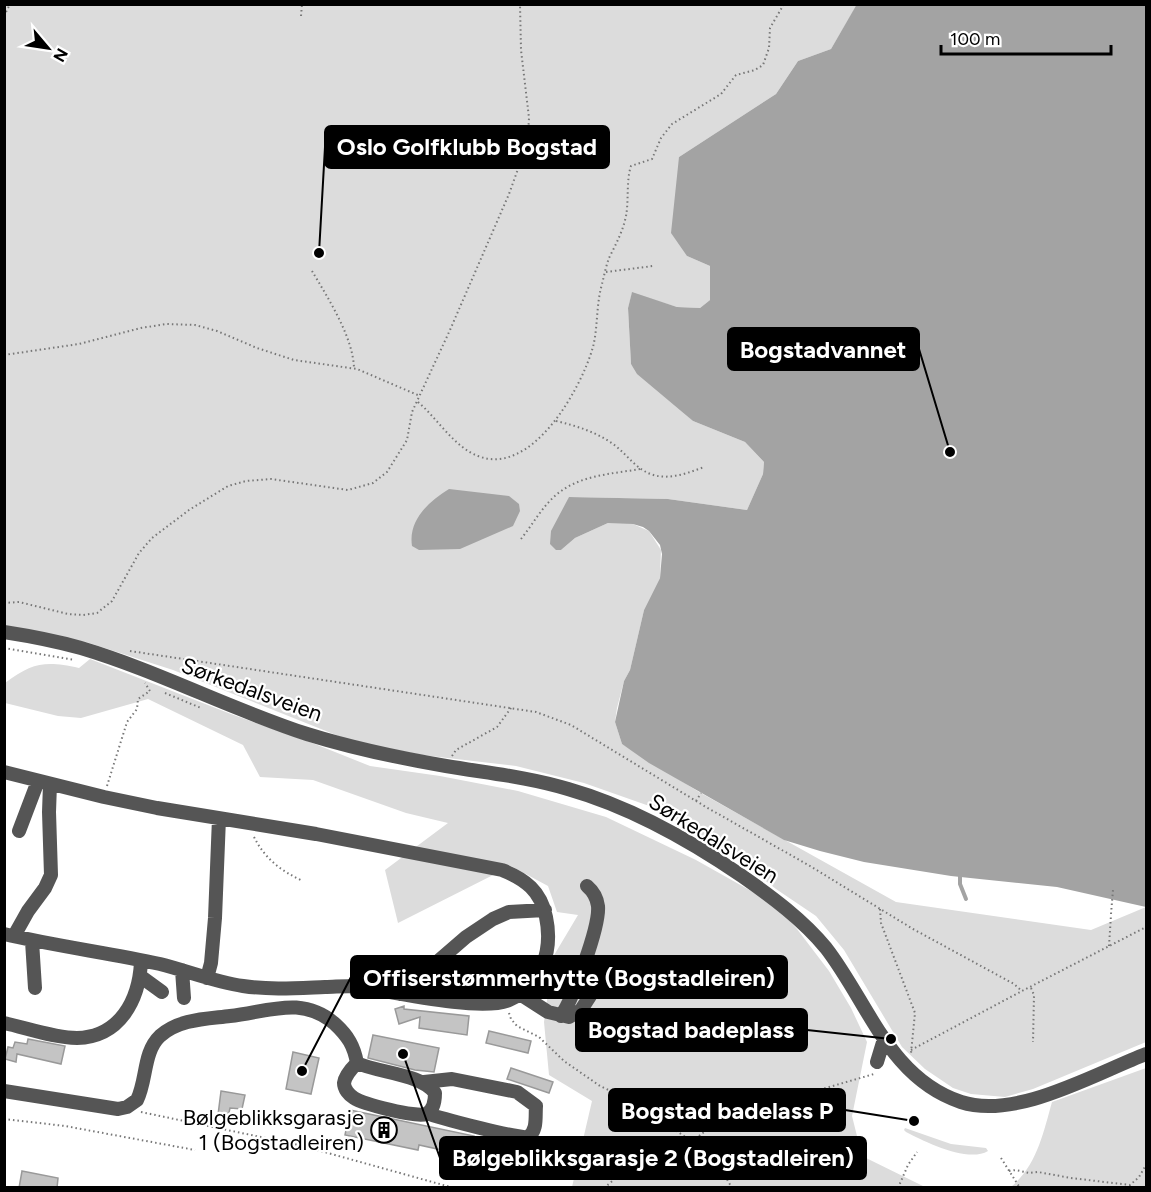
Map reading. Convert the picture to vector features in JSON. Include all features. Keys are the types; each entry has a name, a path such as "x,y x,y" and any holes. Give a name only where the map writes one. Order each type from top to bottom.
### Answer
{"street":[{"name":"Sørkedalsveien","path":"4,632 80,648 307,734 445,766 547,783 584,794 644,818 713,857 776,901 814,935 838,966 894,1052 918,1077 939,1092 958,1101 985,1106 1023,1108 1047,1095 1146,1054"},
{"path":"4,772 104,797 316,834 502,870 532,887 545,910 549,937 545,961 533,981 520,994 506,1001 490,1004 470,1004 359,987 264,988 243,986 182,970 140,969"},
{"path":"19,831 44,783"},
{"path":"44,783 49,812 51,875 45,888 9,935 117,955 140,969 162,992"},
{"path":"207,978 211,963 215,918 219,818"},
{"path":"561,1016 574,992 595,928 598,906 596,895 587,886"},
{"path":"400,994 466,937 493,919 509,912 545,910"},
{"path":"32,941 35,988"},
{"path":"4,1023 75,1038 101,1033 124,1017 132,1001 140,969"},
{"path":"182,970 184,998"},
{"path":"520,994 548,1012 569,1017 576,1014 590,996"},
{"path":"4,1091 118,1109 132,1103 141,1092 155,1041 170,1029 188,1021 285,1008 307,1008 324,1015 344,1032 353,1046 357,1063 344,1082 346,1090 353,1098 375,1106 410,1113 428,1113 451,1121 522,1138 529,1137 535,1128 536,1106 518,1092 452,1079 424,1082 380,1072 357,1063"},
{"path":"877,1068 884,1039"},
{"path":"424,1082 435,1093 432,1108 428,1113"}],"path":[{"path":"4,16 10,4"},
{"path":"302,4 302,16"},
{"path":"4,603 19,602 68,614 89,615 103,610 112,601 139,553 152,538 205,499 236,483 257,479 282,479 348,490 373,483 387,472 407,440 412,412 509,194 523,155 529,118 521,50 520,4"},
{"path":"418,402 471,453 495,460 510,457 525,449 556,421 592,351 600,290 608,261 618,243 625,221 630,169 634,164 652,159 660,138 672,124 721,94 736,75 763,65 769,48 770,28 784,4"},
{"path":"625,175 629,176"},
{"path":"606,272 653,266"},
{"path":"312,271 352,352 354,368"},
{"path":"4,355 79,344 141,328 180,324 207,327 257,348 294,360 354,368 420,396"},
{"path":"556,421 583,428 601,437 620,450 640,469 657,476 681,475 704,467"},
{"path":"521,539 550,501 566,488 594,477 640,469"},
{"path":"4,648 71,660 75,660 78,652"},
{"path":"125,650 536,712 571,725 696,801 1023,991"},
{"path":"104,797 127,722 137,710 138,699 150,691 144,682"},
{"path":"445,766 456,750 497,727 511,708"},
{"path":"696,801 701,793"},
{"path":"249,823 254,838 271,862 285,873 303,881"},
{"path":"1109,946 1113,890"},
{"path":"880,909 882,923 915,1013 912,1062"},
{"path":"894,1052 911,1050 1146,927"},
{"path":"1030,987 1034,995 1033,1042"},
{"path":"506,1001 511,1019 517,1026 538,1037 564,1061 600,1086 649,1111 687,1138 717,1162 732,1188"},
{"path":"603,1188 640,1157 657,1148 692,1144 701,1134 736,1114 867,1075 877,1068"},
{"path":"132,1103 144,1114 299,1145 454,1188"},
{"path":"4,1119 65,1126 195,1150"},
{"path":"4,1134 4,1149"},
{"path":"898,1188 908,1165 917,1152"},
{"path":"1001,1158 1020,1188"},
{"path":"1130,1185 1139,1177 1146,1165"},
{"path":"1009,1171 1038,1172 1130,1185 1134,1188"}],"shaded area":[{"path":"857,4 1146,5 1146,907 1057,887 951,876 864,862 820,851 784,840 649,763 622,744 615,722 644,610 660,578 662,554 660,545 643,527 633,524 608,523 575,538 561,550 556,550 550,544 551,531 569,497 668,499 747,510 763,474 764,462 745,442 693,421 637,374 631,364 628,308 632,292 677,307 700,308 710,300 710,266 687,256 671,233 679,157 776,94 798,61 831,49"},
{"path":"4,5 857,5 831,49 798,61 776,94 679,157 687,256 710,266 710,300 700,308 677,307 632,293 628,308 631,364 693,421 745,442 764,462 763,474 747,510 668,499 569,497 561,550 575,538 608,523 621,522 649,531 661,550 660,578 644,610 630,670 624,681 617,708 615,722 622,744 699,792 896,902 1091,930 1146,907 1146,1042 1033,1089 1005,1097 971,1094 953,1088 925,1069 902,1047 844,950 816,916 776,889 722,847 655,808 584,783 516,766 422,755 351,741 173,670 86,642 5,628"},
{"path":"449,489 509,496 519,504 520,511 513,526 460,549 419,550 412,546 413,528 427,505"},
{"path":"90,659 370,766 518,791 606,817 696,860 776,905 829,971 851,1008 867,1042 852,1116 862,1156 925,1187 572,1187 592,1101 549,1075 544,1022 553,957 578,915 557,912 548,886 511,866 398,923 385,870 448,823 406,813 313,780 260,777 243,745 148,699 81,718 58,716 5,703 5,683 24,671 48,664 79,668"},
{"path":"1146,1068 1146,1187 1011,1187 1033,1159 1052,1102"},
{"path":"905,1128 951,1144 986,1148 988,1151 969,1154 947,1150 906,1132"}],"building":[{"path":"404,1006 404,1009 469,1016 467,1035 419,1028 420,1017 399,1024 395,1009"},
{"path":"489,1031 531,1041 528,1053 486,1043"},
{"path":"373,1035 439,1048 434,1072 415,1070 368,1058"},
{"path":"28,1039 65,1046 61,1064 17,1054 16,1062 5,1059 8,1047 13,1048 15,1042 27,1044"},
{"path":"293,1052 319,1058 311,1094 286,1089"},
{"path":"511,1068 553,1082 549,1093 507,1079"},
{"path":"221,1091 245,1095 242,1109 230,1108 228,1117 218,1115"},
{"name":"Bølgeblikksgarasje 1 (Bogstadleiren)","path":"350,1110 474,1136 469,1156 419,1145 418,1150 345,1135"},
{"path":"22,1171 58,1178 57,1188 19,1188"}],"waterway":[{"path":"960,876 960,884 966,899"}],"place":[{"name":"Oslo Golfklubb Bogstad","path":"319,253"},
{"name":"Bogstadvannet","path":"950,452"},
{"name":"Bogstad badeplass","path":"891,1039"},
{"name":"Bølgeblikksgarasje 2 (Bogstadleiren)","path":"403,1054"},
{"name":"Offiserstømmerhytte (Bogstadleiren)","path":"302,1071"},
{"name":"Bogstad badelass P","path":"914,1121"},
{"name":"Bølgeblikksgarasje 1 (Bogstadleiren)","path":"384,1130"}]}
